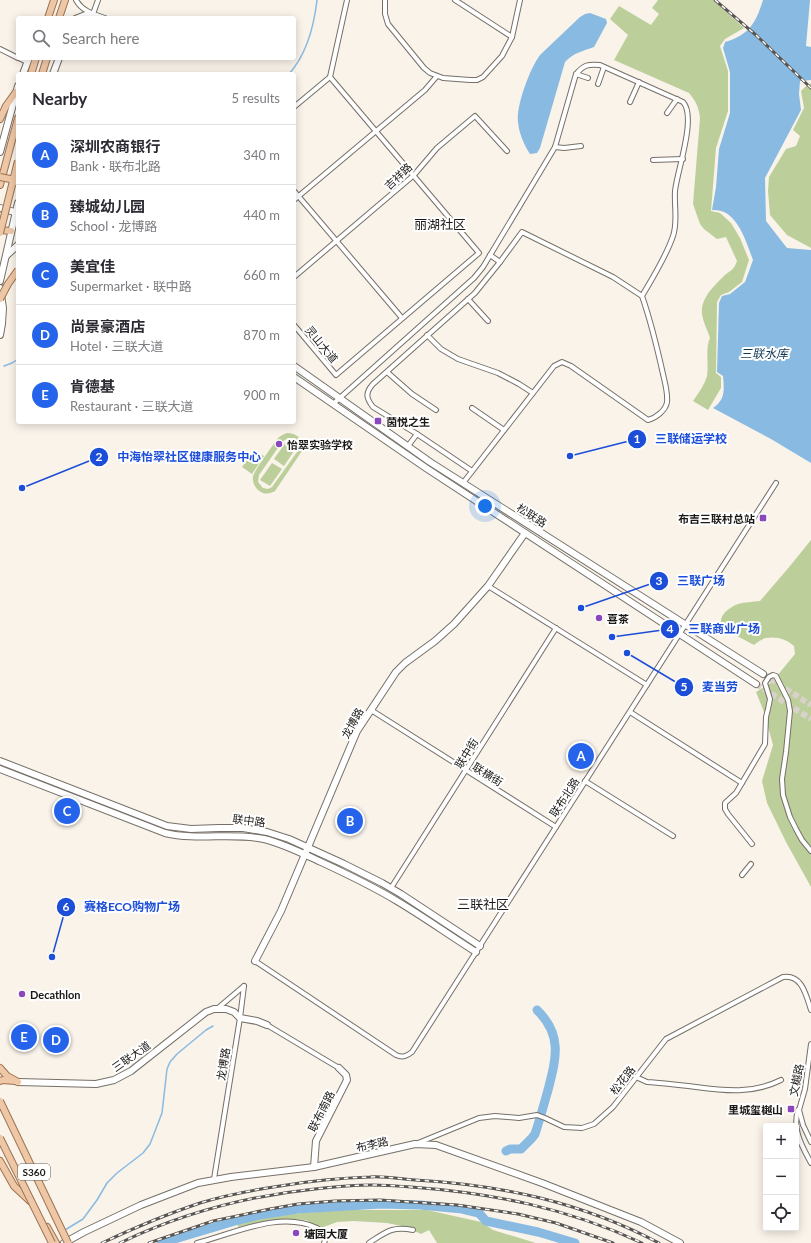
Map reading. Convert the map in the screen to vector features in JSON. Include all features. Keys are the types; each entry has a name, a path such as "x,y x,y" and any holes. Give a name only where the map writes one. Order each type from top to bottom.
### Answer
{"main road":[{"path":"49,16 53,0"},
{"path":"60,16 65,0"},
{"path":"32,72 35,60"},
{"path":"43,72 46,60"},
{"path":"0,119 16,91"},
{"path":"0,185 16,125"},
{"path":"11,231 0,231 16,169"},
{"path":"0,176 16,182"},
{"path":"0,299 16,273"},
{"path":"0,1068 7,1076 18,1082"},
{"path":"0,1081 18,1082"},
{"name":"S360","path":"0,1101 68,1243"},
{"name":"S360","path":"0,1138 52,1243"},
{"path":"0,1161 14,1186 35,1207 56,1243"}],"street":[{"path":"46,16 53,0"},
{"path":"76,0 79,6 83,9 98,16"},
{"path":"93,14 98,0"},
{"path":"296,105 330,77 347,0"},
{"path":"385,0 385,14 390,27 424,68 448,79 470,80 477,80 482,77 502,56 512,37 520,0"},
{"path":"455,0 512,37"},
{"path":"80,16 85,14 93,14"},
{"path":"0,49 16,57"},
{"path":"24,72 28,60"},
{"path":"55,72 58,60"},
{"path":"333,404 474,278 483,267 555,147 576,74 582,67 590,64 600,65 677,99 686,105 688,110 683,160 675,190 675,226 673,236 661,263 642,296"},
{"path":"598,84 604,67"},
{"path":"576,74 588,78"},
{"path":"298,196 425,90 438,75"},
{"path":"296,194 402,318 479,253 330,77"},
{"path":"630,102 639,82"},
{"path":"0,152 16,93"},
{"path":"667,112 677,99"},
{"name":"吉祥路","path":"296,275 414,176 437,148 475,116 507,151"},
{"path":"555,147 564,148 581,146"},
{"path":"653,160 683,160"},
{"path":"0,208 16,212"},
{"path":"0,281 16,215"},
{"path":"11,231 16,232"},
{"path":"463,483 554,366 562,362 571,366 648,420 658,416 667,403 667,394 657,345 642,296 613,277 522,232 475,293 372,384 368,390 368,401 373,407 417,434 472,471"},
{"path":"5,258 16,247"},
{"path":"490,255 500,262"},
{"path":"0,288 3,302 3,312 0,335"},
{"path":"468,299 488,322"},
{"name":"灵山大道","path":"296,327 336,374 402,318"},
{"path":"427,336 441,349 458,359 498,373 533,393"},
{"name":"松联路","path":"296,367 463,483 762,674"},
{"path":"387,372 412,394 436,410"},
{"name":"松联路","path":"296,378 426,468 756,684"},
{"path":"472,408 504,430"},
{"path":"408,446 417,434"},
{"name":"联布北路","path":"255,961 396,1055 404,1057 412,1052 776,483"},
{"name":"龙博路","path":"255,961 274,926 357,731 392,677 400,668 448,630 488,586 525,533"},
{"path":"488,586 647,685"},
{"name":"联中街","path":"391,888 556,628"},
{"path":"752,844 725,809 725,803 736,793 765,744 766,717 770,699 766,680 773,675 776,676 788,700 790,711 782,778 783,795 790,817 802,840 811,851"},
{"name":"联横街","path":"371,710 556,827"},
{"path":"630,712 742,782"},
{"name":"联中路","path":"0,760 167,826 191,830 231,828 255,830 284,837 363,873 391,888 480,946"},
{"name":"联中路","path":"0,769 165,833 191,837 231,836 276,842 360,880 397,901 476,952"},
{"path":"585,781 672,836"},
{"path":"742,875 751,864"},
{"name":"松花路","path":"415,1144 479,1118 495,1116 519,1118 537,1115 564,1128 582,1128 594,1124 613,1107 666,1039 783,977 794,977 798,980 803,987 811,1010"},
{"name":"龙博路","path":"214,1179 244,986 218,1008"},
{"path":"218,1008 230,1010 240,1018 257,1021 267,1025 339,1068"},
{"name":"三联大道","path":"18,1082 96,1084 114,1080 131,1071 206,1012 218,1008"},
{"name":"文樾路","path":"811,1044 805,1089 799,1110 811,1142"},
{"name":"联布南路","path":"314,1167 316,1141 347,1080 346,1075 339,1068"},
{"path":"636,1078 647,1082 729,1091 757,1089 770,1086 781,1080"},
{"path":"799,1110 796,1123 798,1138 811,1163"},
{"name":"布李路","path":"64,1243 140,1205 178,1190 214,1179 314,1167 415,1144 436,1145 535,1180 641,1222 680,1243"},
{"path":"197,1243 254,1226 273,1222 305,1224 318,1229 326,1239 324,1243"},
{"path":"369,1243 393,1229 399,1228 412,1230"}],"green space":[{"path":"658,0 713,0 744,28 725,39 720,46 728,71 728,111 716,148 711,211 720,213 731,223 740,238 749,260 742,282 729,292 721,295 717,302 716,373 721,377 721,388 708,410 693,401 707,376 708,346 710,338 703,320 703,303 715,285 733,269 737,261 726,237 717,239 700,224 693,204 700,118 699,111 689,93 614,60 628,35 610,19 619,6 651,25 659,14 652,8"},
{"path":"811,83 811,248 787,235 770,215 768,191 769,177 786,149 796,146 800,136 793,130 804,108 801,91"},
{"path":"287,433 294,434 299,438 302,444 302,451 275,491 263,493 256,487 253,476 279,437","holes":["288,438 291,438 297,442 297,452 272,487 268,489 263,488 258,482 259,475 282,442"]},
{"path":"286,442 296,448 284,466 274,459"},
{"path":"254,450 264,456 252,474 242,467"},
{"path":"272,463 282,469 270,486 260,480"},
{"path":"811,540 811,887 786,842 767,803 762,781 773,745 764,712 756,692 772,682 795,654 794,646 785,640 774,637 764,638 754,645 724,629 721,621 726,611 730,608 738,604 760,601"},
{"path":"339,1210 427,1210 481,1222 493,1230 536,1243 437,1243 429,1230 421,1234 406,1227 387,1223 354,1221 337,1222 321,1228 306,1220 284,1219 238,1227 237,1222 292,1214"}],"water":[{"name":"三联水库","path":"763,0 810,0 806,46 811,47 811,80 800,81 799,94 801,110 765,178 766,221 787,248 811,250 811,463 771,439 713,408 720,401 724,389 723,376 717,372 719,303 722,296 730,294 745,282 753,260 742,231 733,219 721,211 712,210 716,187 719,149 730,113 730,72 723,48 725,42 746,32 754,22"},
{"path":"590,13 606,19 607,23 594,47 575,54 565,62 540,148 537,153 530,154 522,139 518,122 521,97 528,78 540,55 580,17"}],"waterway":[{"path":"290,72 301,58 309,39 317,0"},
{"path":"4,366 16,360"},
{"path":"506,1151 510,1149 521,1149 535,1134 553,1068 555,1058 554,1038 545,1019 537,1010"},
{"path":"65,1230 83,1219 107,1183 117,1173 143,1153 150,1144 162,1113 167,1069 170,1062 177,1054 213,1026"},
{"path":"161,1243 259,1215 298,1209 381,1204 420,1205 462,1209 479,1213 486,1221 538,1232 575,1243"}],"tunnel":[{"path":"763,674 811,705"},
{"path":"756,684 811,719"}],"railway":[{"path":"715,0 757,36 811,88"},
{"path":"102,1243 163,1217 200,1203 220,1198 250,1191 302,1183 336,1179 376,1177 447,1182 510,1191 570,1206 630,1229 659,1243"},
{"path":"120,1243 143,1232 215,1207 290,1192 358,1185 396,1186 441,1190 500,1198 558,1211 586,1220 642,1243"},
{"path":"149,1243 213,1221 270,1209 298,1204 380,1200 457,1205 518,1214 556,1223 613,1243"}],"place":[{"name":"茵悦之生","path":"378,421"},
{"name":"怡翠实验学校","path":"279,444"},
{"name":"三联储运学校","path":"570,456"},
{"name":"中海怡翠社区健康服务中心","path":"22,488"},
{"name":"布吉三联村总站","path":"763,518"},
{"name":"三联广场","path":"581,608"},
{"name":"喜茶","path":"599,618"},
{"name":"三联商业广场","path":"612,637"},
{"name":"麦当劳","path":"627,653"},
{"name":"深圳农商银行","path":"581,756"},
{"name":"美宜佳","path":"67,811"},
{"name":"臻城幼儿园","path":"350,821"},
{"name":"赛格ECO购物广场","path":"52,957"},
{"name":"Decathlon","path":"22,994"},
{"name":"肯德基","path":"24,1037"},
{"name":"尚景豪酒店","path":"56,1040"},
{"name":"里城玺樾山","path":"791,1109"},
{"name":"塘园大厦","path":"296,1233"}],"district":[{"name":"丽湖社区","path":"440,224"},
{"name":"三联社区","path":"483,904"}]}
